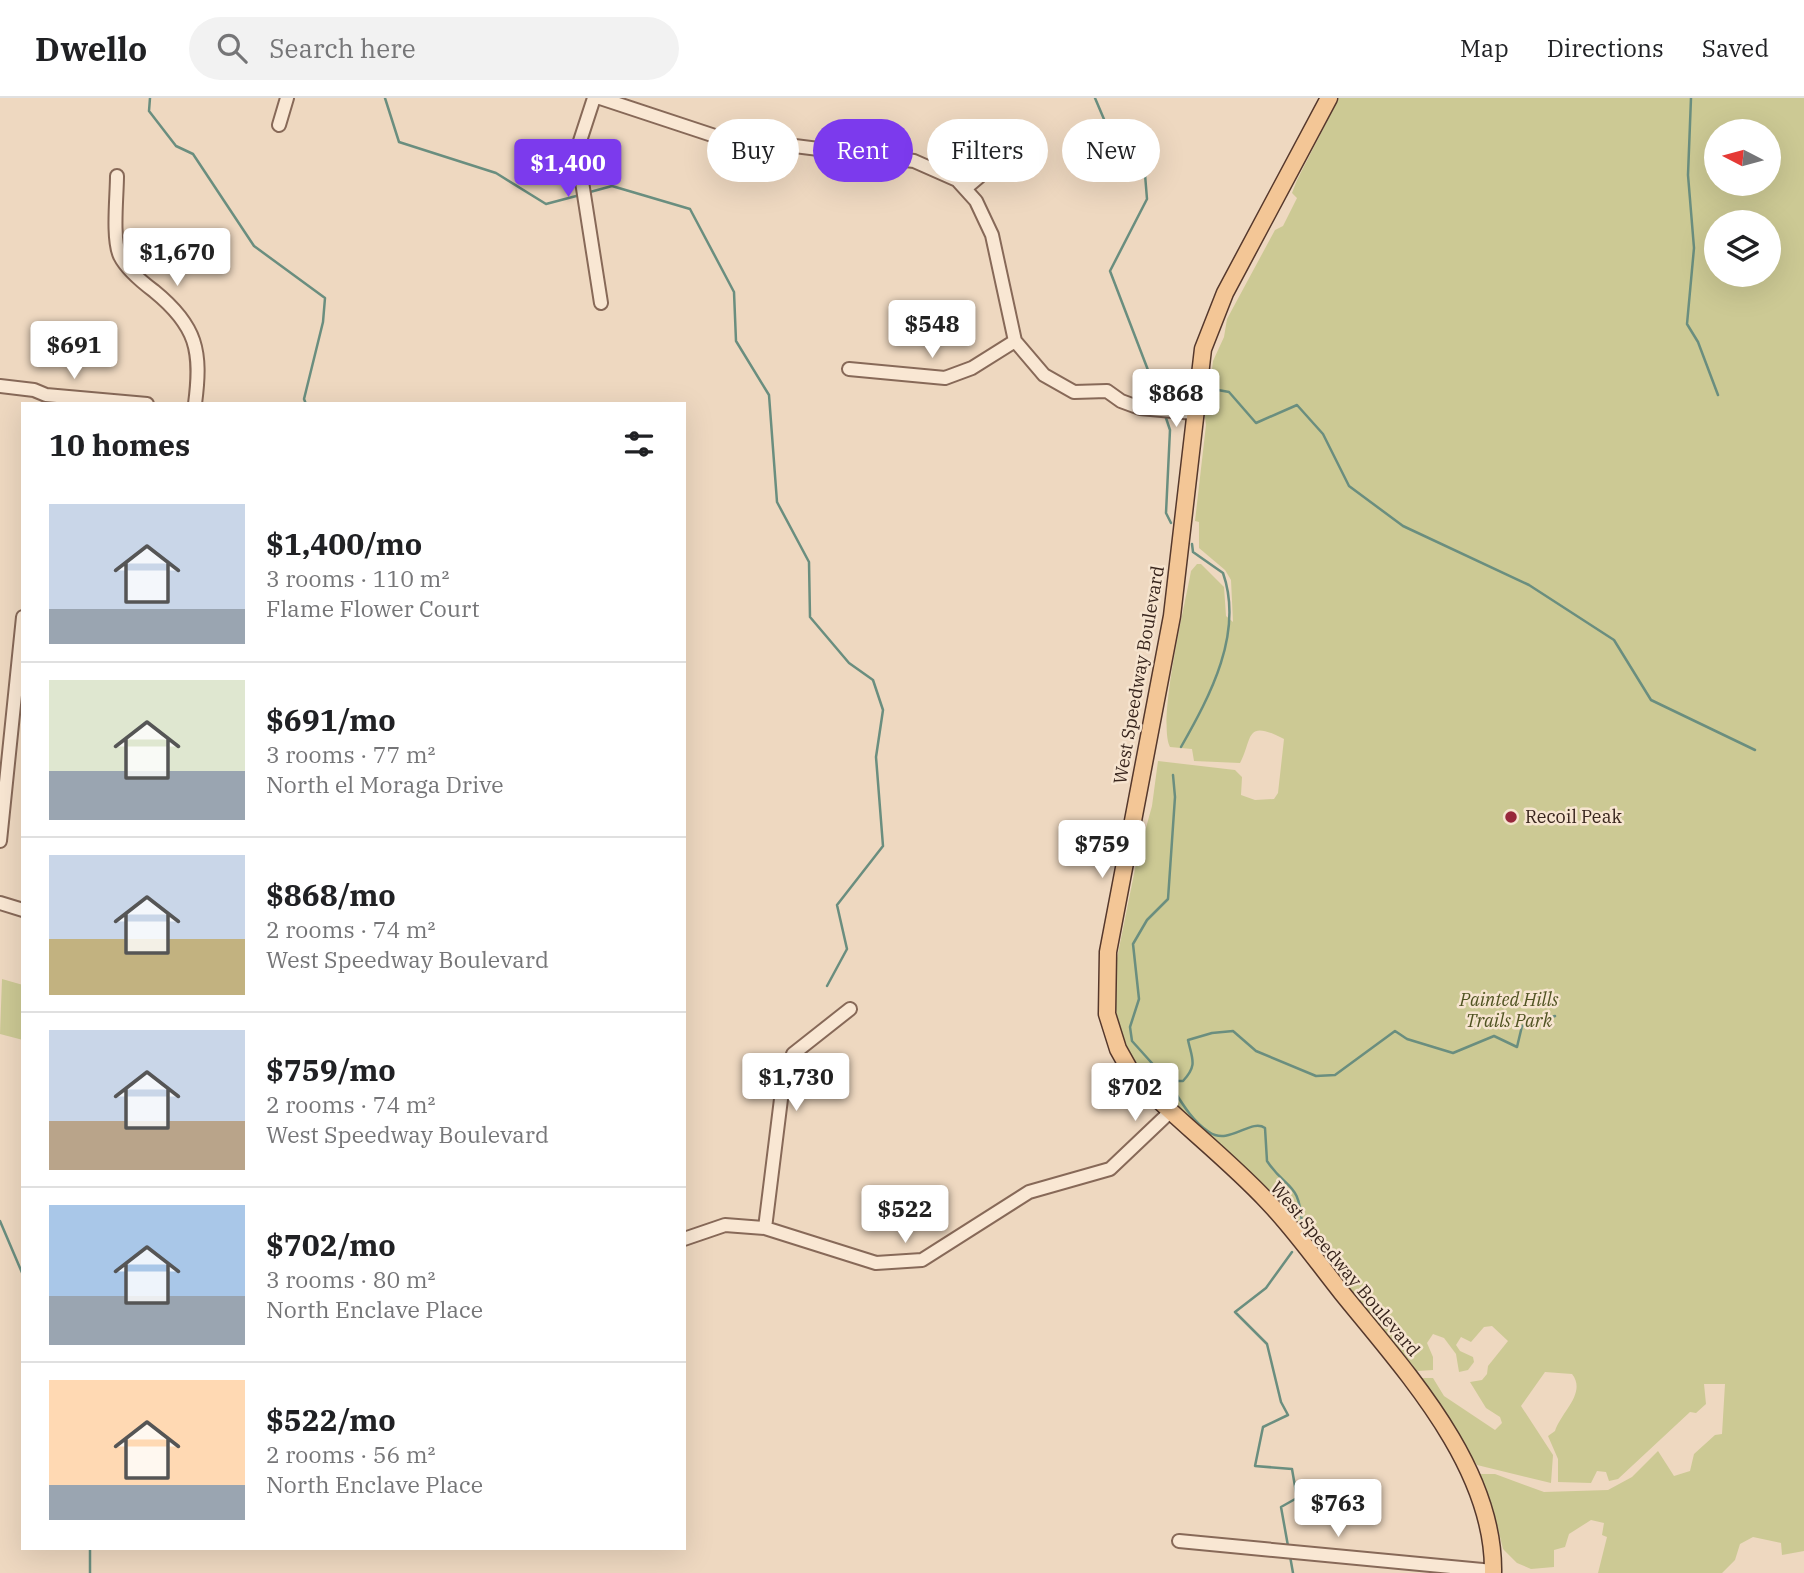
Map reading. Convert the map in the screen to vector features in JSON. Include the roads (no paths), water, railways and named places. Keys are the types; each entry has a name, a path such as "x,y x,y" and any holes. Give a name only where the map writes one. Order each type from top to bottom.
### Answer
{"main road":[{"name":"West Speedway Boulevard","path":"1329,98 1214,316 1203,349 1172,616 1112,929 1105,994 1107,1014 1128,1066 1170,1112 1268,1202 1402,1366 1469,1471 1487,1517 1493,1572"}],"street":[{"path":"279,125 287,98"},
{"path":"593,98 580,141 580,169 601,303"},
{"path":"600,98 728,139 914,162 957,180 966,188 992,235 1014,341 1044,375 1074,392 1107,391 1121,401 1140,408 1194,413"},
{"path":"117,176 120,256 137,278 171,305 191,332 200,366 195,402"},
{"path":"966,188 973,182"},
{"path":"849,369 945,378 972,368 1014,341"},
{"path":"0,386 34,390 46,400 96,402"},
{"path":"0,841 21,636"},
{"path":"0,903 21,909"},
{"path":"765,1228 780,1099 793,1054 850,1009"},
{"path":"686,1238 725,1225 765,1228 876,1263 922,1260 1029,1192 1110,1169 1170,1112"},
{"path":"1180,1541 1493,1572"}],"waterway":[{"path":"150,98 149,111 176,146 193,154 254,246 325,298 323,322 305,402"},
{"path":"385,98 399,142 496,173 546,204 580,195"},
{"path":"1095,98 1109,131 1144,162 1147,199 1110,271 1161,404"},
{"path":"1691,98 1688,175 1694,248 1687,324 1698,342 1718,395"},
{"path":"590,192 612,186 690,209 734,292 736,341 769,395 777,502 809,562 810,617 849,663 873,680 883,710 876,757 883,846 837,905 847,949 827,986"},
{"path":"1154,383 1192,384"},
{"path":"1207,388 1229,392 1256,423 1297,405 1323,434 1349,486 1403,526 1529,585 1614,640 1651,700 1755,750"},
{"path":"1166,418 1170,430 1166,513 1171,523"},
{"path":"1181,747 1213,685 1227,641 1229,618 1223,573 1193,552 1192,544"},
{"path":"1173,775 1175,797 1168,899 1147,920 1133,944 1139,999 1130,1027 1132,1041 1168,1081 1183,1081 1191,1071 1193,1062 1188,1040 1212,1033 1233,1031 1256,1051 1316,1076 1335,1075 1395,1031 1407,1039 1453,1053 1494,1036 1517,1047 1522,1026 1555,1016"},
{"path":"1168,1081 1191,1116 1209,1132 1224,1136 1253,1126 1265,1128 1267,1161 1295,1194 1302,1226"},
{"path":"0,1221 21,1270"},
{"path":"1288,1546 1281,1507 1297,1498 1292,1469 1255,1466 1263,1427 1288,1415 1281,1402 1267,1344 1235,1312 1266,1288 1292,1252"},
{"path":"90,1550 90,1573"},
{"path":"1290,1556 1293,1573"}],"place":[{"name":"Recoil Peak","path":"1511,817"}],"park label":[{"name":"Painted Hills Trails Park","path":"1509,1010"}]}
